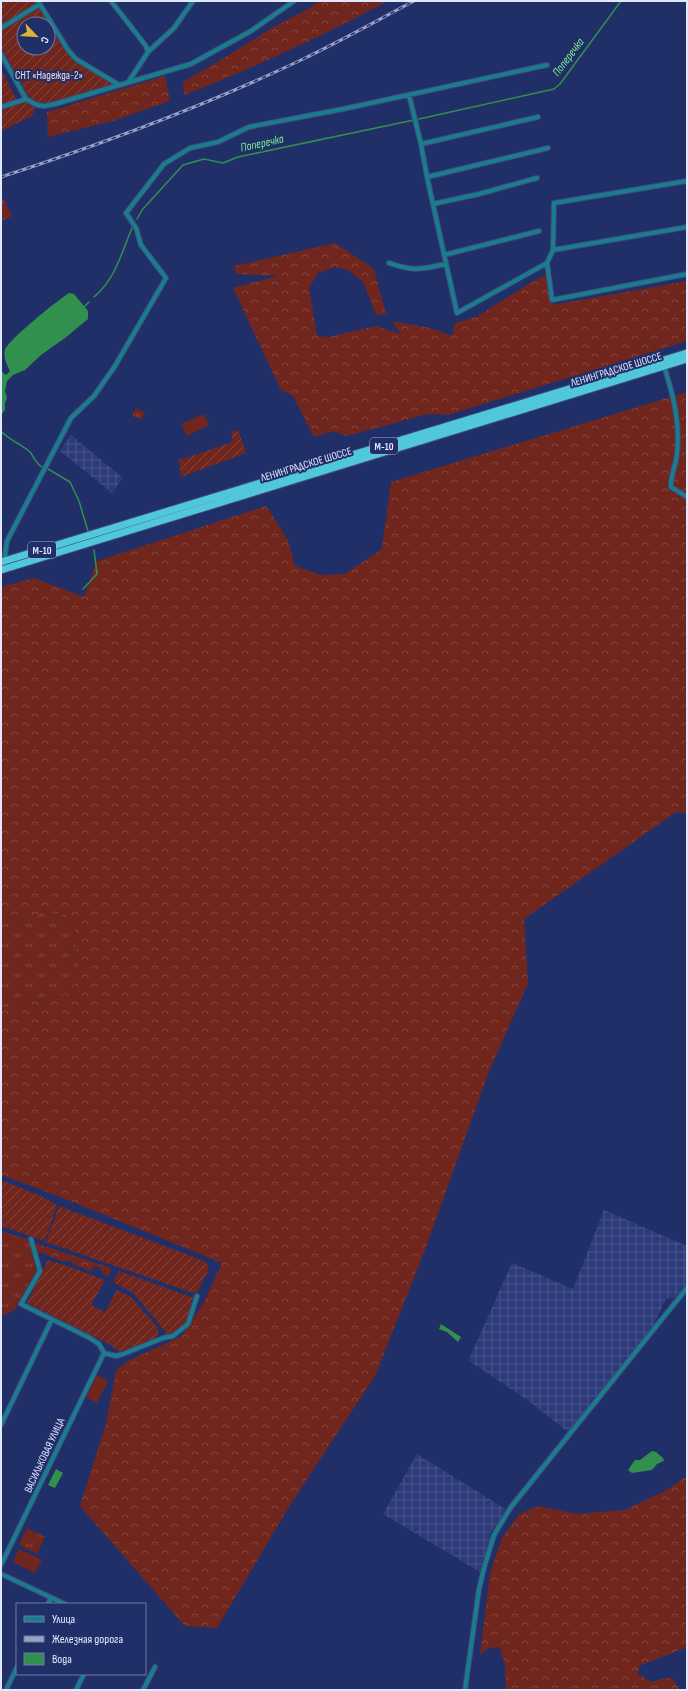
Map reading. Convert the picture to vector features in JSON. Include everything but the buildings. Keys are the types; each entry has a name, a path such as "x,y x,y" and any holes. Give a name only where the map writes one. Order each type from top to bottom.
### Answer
{"highway":[{"name":"ЛЕНИНГРАДСКОЕ ШОССЕ","path":"2,565 687,354"},
{"name":"ЛЕНИНГРАДСКОЕ ШОССЕ","path":"2,565 687,359"}],"street":[{"path":"111,1 146,46 148,52"},
{"path":"129,82 148,52 174,28 193,1"},
{"path":"1,56 26,99 35,104 44,106 197,61 251,31 294,1"},
{"path":"1,28 39,2 72,55 76,59 119,85"},
{"path":"2,565 7,542 71,418 94,396 115,366 166,278 141,245 136,228 126,213 164,164 190,148 218,142 249,127 409,95 547,64"},
{"path":"409,95 422,144 426,177 457,313 547,263"},
{"path":"1,107 26,99"},
{"path":"422,144 538,117"},
{"path":"426,177 548,148"},
{"path":"433,204 479,194 537,178"},
{"path":"687,182 554,203 553,250 547,263 552,300 687,274"},
{"path":"553,250 687,227"},
{"path":"444,255 539,231"},
{"path":"389,263 405,269 415,270 446,264"},
{"path":"664,366 678,416 677,456 674,470 670,479 671,487 687,497"},
{"path":"31,1239 40,1271 21,1304 95,1341 102,1348 104,1353 116,1356 163,1338 173,1336 188,1324 197,1296"},
{"path":"465,1690 479,1589 494,1535 511,1507 687,1288"},
{"path":"1,1425 52,1319"},
{"name":"ВАСИЛЬКОВАЯ УЛИЦА","path":"1,1565 104,1353"},
{"path":"1,1574 63,1603"},
{"path":"48,1603 51,1598"},
{"path":"143,1690 154,1667"},
{"path":"6,1690 16,1670"},
{"path":"76,1690 84,1675"}],"shaded area":[{"path":"71,435 123,478 112,493 60,451"},
{"path":"604,1210 687,1246 687,1284 674,1298 666,1299 651,1330 597,1397 592,1400 591,1404 568,1432 530,1402 469,1361 469,1359 512,1263 573,1289"},
{"path":"417,1454 507,1510 497,1527 490,1533 491,1536 480,1572 383,1514"}],"green space":[{"name":"СНТ «Надежда-2»","path":"1,1 38,1 48,16 16,16 16,56 56,56 56,28 76,59 116,83 46,104 29,97 1,47"},
{"path":"320,1 388,1 288,51 184,95 183,82"},
{"path":"1,69 18,102 25,101 35,108 32,116 1,131"},
{"path":"165,76 170,101 113,121 48,137 47,112"},
{"path":"1,195 12,216 1,221"},
{"path":"335,243 374,269 386,314 376,315 364,283 348,270 335,267 318,273 309,288 317,336 329,337 376,326 401,334 392,321 430,328 452,336 455,323 476,317 532,282 546,275 553,305 687,281 687,341 448,415 428,414 347,436 333,431 314,437 293,396 281,390 233,288 278,276 236,274 234,266"},
{"path":"687,392 687,813 676,812 524,919 528,983 488,1074 426,1247 375,1376 290,1505 217,1628 185,1626 80,1506 106,1424 116,1370 128,1361 182,1336 204,1302 222,1263 58,1196 1,1175 1,1009 67,994 79,975 75,928 66,915 45,911 28,918 6,919 1,921 1,587 34,578 84,597 97,561 266,506 288,540 295,566 321,575 345,574 382,549 391,482"},
{"path":"136,408 145,413 141,420 132,415"},
{"path":"204,414 209,425 187,436 181,424"},
{"path":"238,430 246,453 181,477 179,460 233,442 231,432"},
{"path":"45,911 66,915 75,928 79,975 67,994 1,1009 1,921 6,919 28,918"},
{"path":"1,1180 41,1196 57,1205 45,1241 1,1226"},
{"path":"59,1206 204,1261 209,1269 198,1291 193,1293 46,1242"},
{"path":"1,1231 29,1240 36,1271 15,1309 5,1315 1,1314"},
{"path":"35,1243 111,1268 111,1271 107,1277 98,1267 95,1266 90,1271 73,1264 72,1261 69,1260 64,1262 43,1253 37,1253"},
{"path":"48,1260 105,1280 91,1305 105,1312 117,1290 131,1297 158,1328 158,1335 154,1340 122,1353 107,1343 27,1303"},
{"path":"119,1271 194,1298 189,1316 184,1326 175,1333 168,1335 135,1294 113,1282"},
{"path":"97,1375 108,1381 97,1403 86,1397"},
{"path":"687,1476 687,1647 639,1666 638,1674 651,1682 671,1677 680,1690 506,1690 505,1667 500,1647 488,1648 480,1655 490,1573 502,1538 519,1514 539,1506 576,1514 625,1510 665,1491"},
{"path":"27,1528 45,1537 37,1554 19,1545"},
{"path":"19,1549 42,1560 35,1573 13,1562"}],"water":[{"path":"69,293 74,294 88,311 88,319 41,355 25,370 13,375 7,381 5,391 7,398 5,410 1,415 1,371 6,375 10,371 5,358 5,350 24,329"},
{"path":"441,1324 461,1337 458,1342 447,1332 439,1329"},
{"path":"652,1451 656,1452 663,1458 664,1461 657,1464 652,1470 632,1473 628,1470 635,1460 640,1460"},
{"path":"56,1469 63,1473 55,1488 48,1485"}],"waterway":[{"name":"Поперечка","path":"419,119 554,89 560,84 621,1"},
{"name":"Поперечка","path":"137,219 142,210 183,165 204,159 223,163 238,157 414,120"},
{"name":"Поперечка","path":"94,297 108,282 113,274 132,228"},
{"name":"Поперечка","path":"84,307 89,302"},
{"path":"1,431 27,449 42,467"},
{"path":"48,469 70,482 79,501 88,531"},
{"path":"83,589 97,574 94,550"}],"railway":[{"path":"1,177 115,138 191,109 265,77 315,53 414,1"}]}
